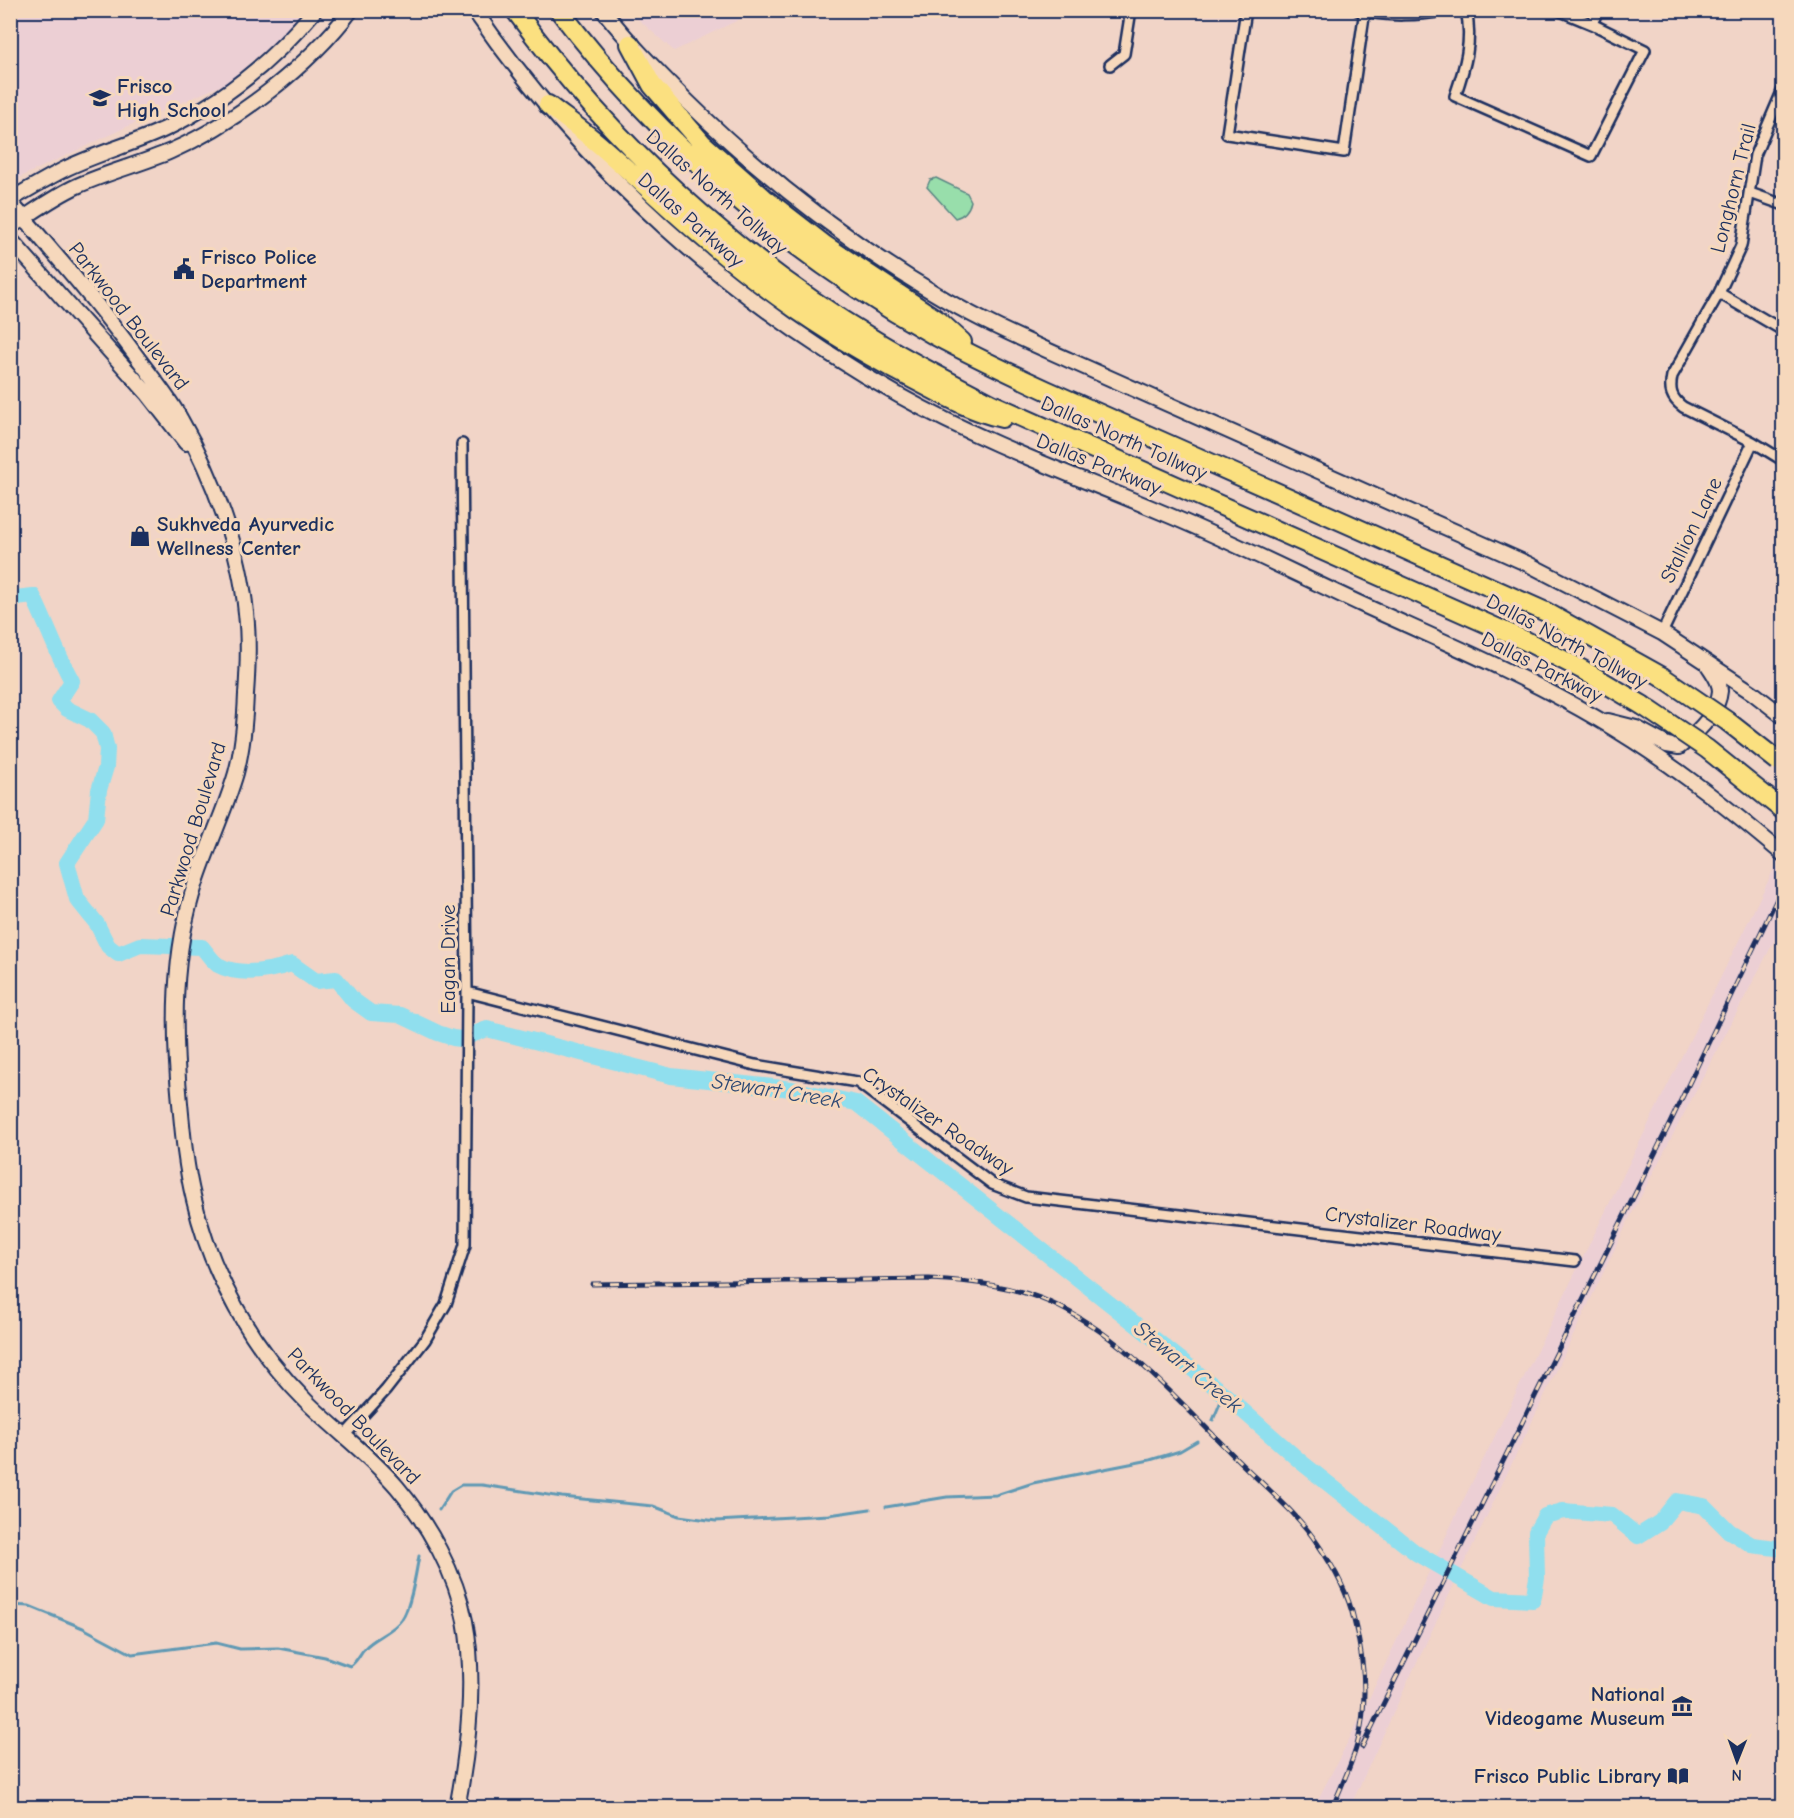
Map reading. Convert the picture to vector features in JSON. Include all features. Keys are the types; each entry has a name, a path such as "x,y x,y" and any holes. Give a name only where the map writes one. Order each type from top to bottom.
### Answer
{"highway":[{"name":"Dallas North Tollway","path":"515,10 615,131 662,177 765,266 876,341 934,375 1045,428 1526,640 1642,705 1707,749 1784,811"},
{"name":"Dallas North Tollway","path":"559,10 617,80 661,128 710,175 759,217 814,259 869,296 983,361 1546,612 1661,676 1727,721 1784,765"},
{"path":"630,44 652,86 702,143 764,198 826,246 939,321 983,361"},
{"path":"548,105 600,145 734,264 817,325 861,352 986,415 1045,428"}],"main road":[{"path":"10,201 67,168 164,130 203,109 246,80 278,53 315,10"},
{"path":"10,227 76,187 172,150 238,114 304,60 351,10"},
{"name":"Dallas Parkway","path":"474,10 494,39 588,154 675,238 761,308 850,367 902,397 1002,448 1164,513 1527,680 1598,718 1659,757 1701,787 1784,855"},
{"path":"603,10 630,44 730,143 781,188 881,260 948,301 1069,360 1528,564 1662,633 1784,717"},
{"path":"246,80 260,98"},
{"name":"Parkwood Boulevard","path":"10,201 111,321 181,419 222,507 241,574 246,614 248,664 244,731 236,772 196,882 184,926 176,983 174,1021 183,1145 193,1198 205,1241 231,1298 266,1354 304,1400 396,1485 439,1550 460,1598 468,1642 469,1717 464,1772 457,1808"},
{"name":"Parkwood Boulevard","path":"10,239 147,393 202,463"},
{"path":"1598,718 1636,728 1667,745 1679,747 1697,734 1715,707 1720,690 1716,677 1705,661"}],"street":[{"path":"1110,65 1124,54 1131,10"},
{"path":"1246,10 1227,134 1344,152 1364,11 1391,14 1448,10"},
{"path":"1466,10 1470,27 1469,44 1466,67 1455,96 1591,156 1645,50 1593,24 1558,10"},
{"path":"1593,24 1598,10"},
{"name":"Longhorn Trail","path":"1753,442 1675,401 1671,393 1672,376 1719,293 1741,246 1755,155 1784,87"},
{"path":"1750,193 1784,206"},
{"path":"1719,293 1784,331"},
{"path":"1753,442 1784,461"},
{"name":"Stallion Lane","path":"1662,633 1753,442"},
{"name":"Eagan Drive","path":"344,1436 414,1356 446,1305 461,1260 466,1231 467,992 462,444"},
{"name":"Crystalizer Roadway","path":"467,992 755,1065 857,1082 992,1184 1026,1197 1575,1261"}],"shaded area":[{"name":"Frisco High School","path":"11,11 304,11 293,25 227,83 154,114 12,181"},
{"path":"629,11 757,11 674,51"},
{"path":"1775,867 1783,874 1783,924 1629,1219 1350,1807 1314,1807 1356,1726 1456,1515"},
{"path":"301,1801 299,1808 130,1807 131,1807"}],"green space":[{"path":"936,178 967,193 971,201 963,214 955,218 927,187 930,180"}],"waterway":[{"name":"Stewart Creek","path":"10,595 16,598 33,596 72,681 59,701 67,709 90,720 103,733 107,749 106,767 99,790 96,819 67,863 77,899 97,924 108,946 118,954 140,945 202,947 218,965 236,971 265,971 292,964 316,981 336,979 353,1000 371,1013 400,1015 453,1038 461,1039 487,1029 671,1076 792,1089 856,1103 1224,1394 1301,1462 1416,1553 1494,1598 1533,1600 1537,1578 1536,1532 1545,1516 1563,1511 1612,1515 1638,1536 1660,1522 1677,1501 1704,1506 1729,1531 1752,1545 1784,1549"},
{"path":"1213,1420 1224,1394"},
{"path":"886,1507 947,1497 996,1495 1033,1483 1150,1460 1180,1451 1197,1441"},
{"path":"439,1510 451,1491 461,1485 482,1485 562,1497 653,1506 679,1516 716,1521 829,1515 870,1509"},
{"path":"10,1605 29,1606 83,1628 132,1654 216,1643 240,1649 278,1648 325,1657 350,1666 369,1644 402,1619 411,1598 419,1556"}],"railway":[{"path":"1362,1747 1670,1123 1784,884"},
{"path":"592,1284 929,1279 960,1281 990,1285 1035,1296 1076,1316 1102,1333 1150,1372 1290,1510 1317,1543 1339,1580 1348,1599 1357,1635 1364,1696 1356,1749 1334,1804"}],"place":[{"name":"Frisco High School","path":"100,98"},
{"name":"Frisco Police Department","path":"184,269"},
{"name":"Sukhveda Ayurvedic Wellness Center","path":"140,536"},
{"name":"National Videogame Museum","path":"1682,1706"},
{"name":"Frisco Public Library","path":"1678,1776"}]}
